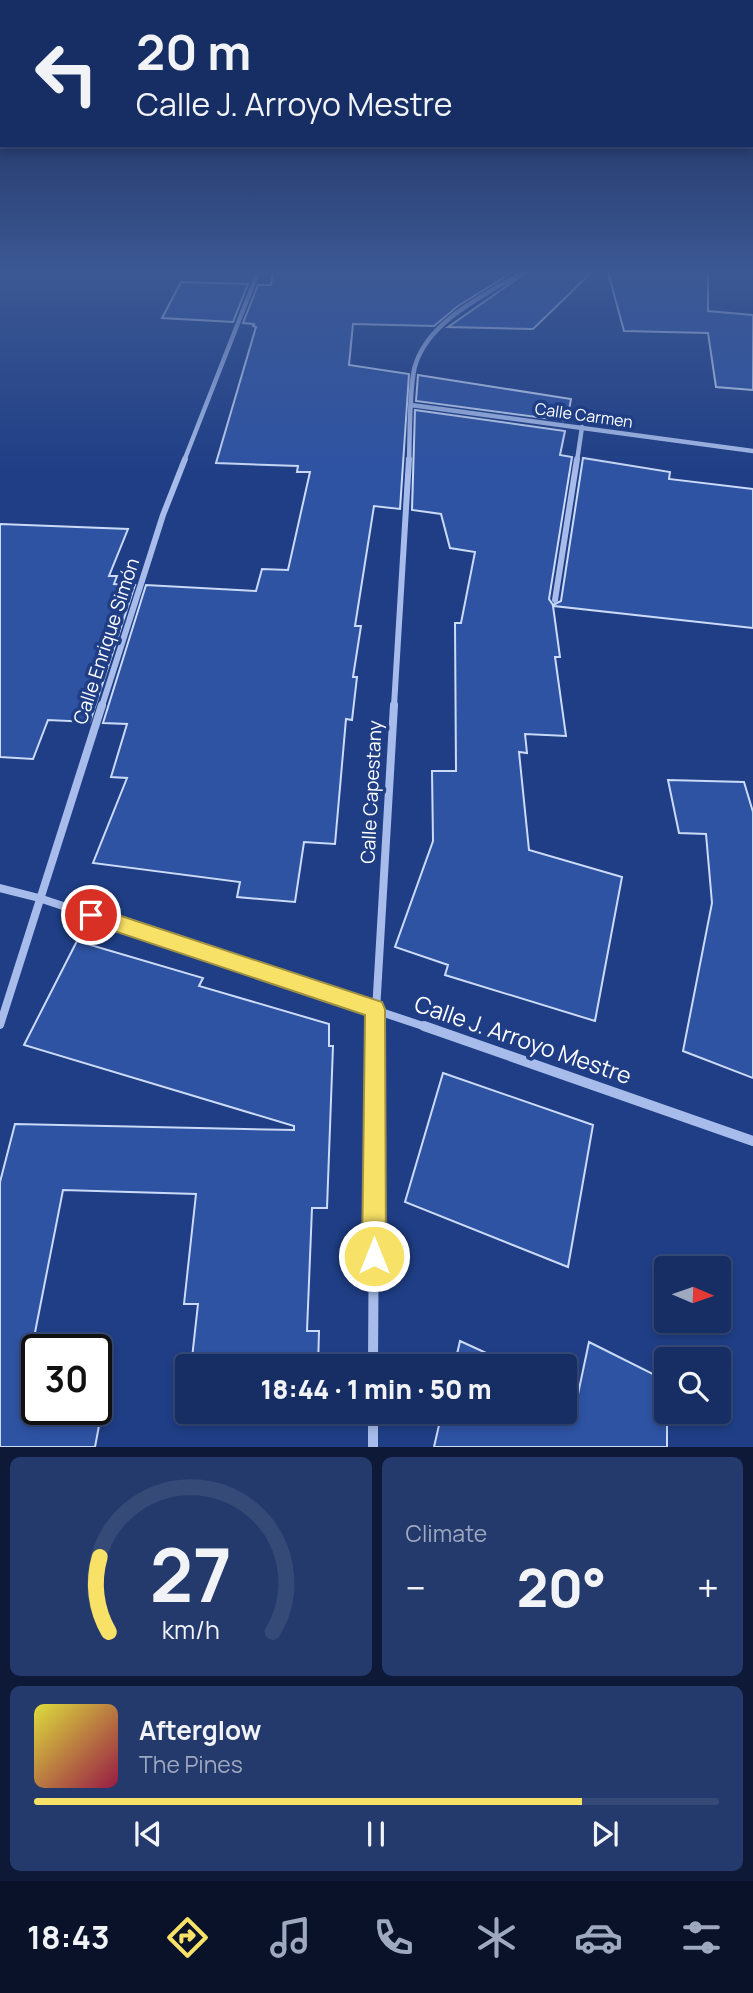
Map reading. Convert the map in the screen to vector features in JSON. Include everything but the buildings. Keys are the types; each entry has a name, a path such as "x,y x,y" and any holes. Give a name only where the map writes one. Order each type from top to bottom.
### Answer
{"street":[{"name":"Calle Enrique Simón","path":"0,1024 163,515 232,340"},
{"name":"Calle Capestany","path":"373,1354 375,1009 411,405 415,364 429,340"},
{"name":"Calle Carmen","path":"411,405 753,451"},
{"path":"555,600 582,427"},
{"name":"Calle J. Arroyo Mestre","path":"0,888 39,898 375,1009 753,1141"},
{"path":"373,1424 373,1447"}],"route":[{"path":"91,915 375,1009 374,1256"}]}
